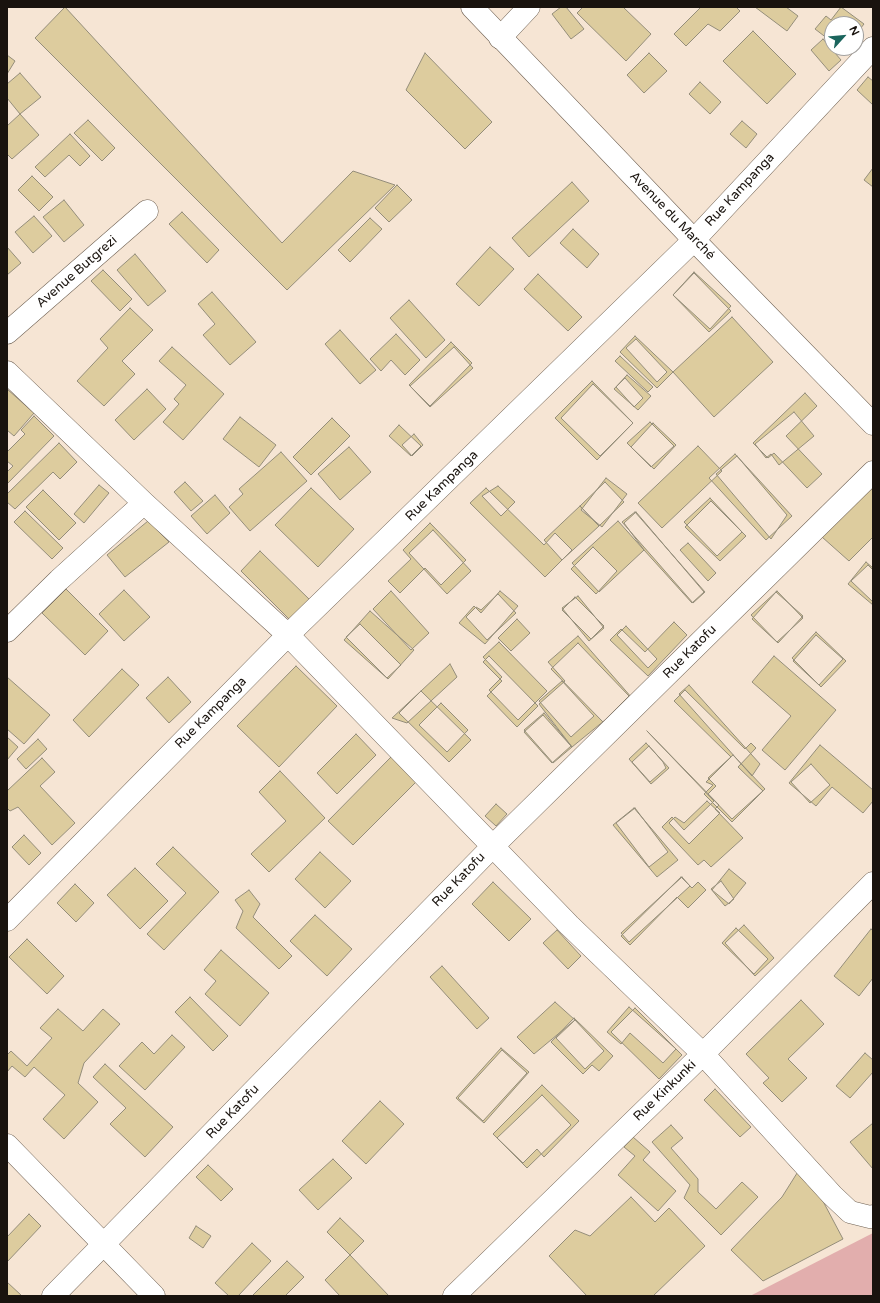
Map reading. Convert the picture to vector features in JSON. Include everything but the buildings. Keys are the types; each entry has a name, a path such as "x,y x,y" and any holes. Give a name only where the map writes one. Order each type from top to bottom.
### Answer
{"street":[{"name":"Avenue du Marché","path":"472,7 694,240 873,424"},
{"path":"500,38 530,7"},
{"name":"Rue Kampanga","path":"7,920 288,635 694,240 873,48"},
{"name":"Avenue Butgrezi","path":"7,333 147,211"},
{"path":"7,372 144,503 288,635 494,845 569,924 703,1054 832,1195 850,1212 870,1217 873,1216"},
{"name":"Rue Katofu","path":"53,1296 494,845 873,472"},
{"path":"7,631 59,580 144,503"},
{"name":"Rue Kinkunki","path":"454,1296 703,1054 873,883"},
{"path":"7,1145 154,1296"}],"shaded area":[{"path":"873,1233 873,1296 750,1296"}]}
